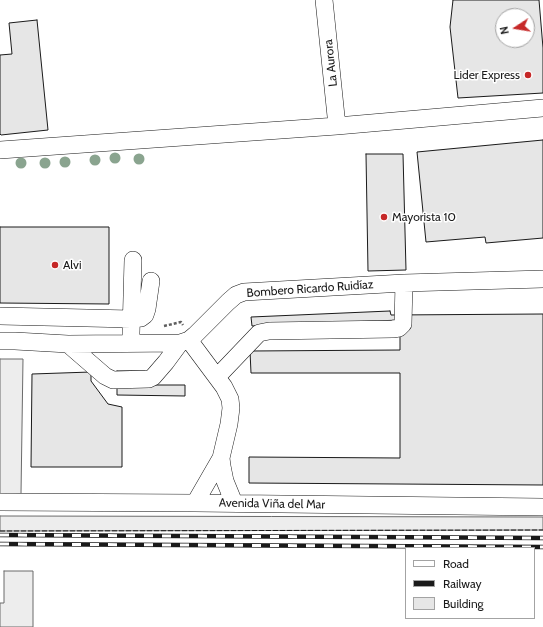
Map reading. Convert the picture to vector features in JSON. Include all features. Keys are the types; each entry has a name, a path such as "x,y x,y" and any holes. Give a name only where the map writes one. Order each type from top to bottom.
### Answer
{"street":[{"name":"La Aurora","path":"324,0 337,126"},
{"path":"0,150 337,126 543,108"},
{"path":"131,343 133,260"},
{"name":"Bombero Ricardo Ruidíaz","path":"68,344 98,370 160,369 184,341 195,335 236,295 244,292 404,283 543,279"},
{"path":"0,316 141,318 147,309 152,281"},
{"path":"217,377 260,333 269,331 399,328 402,324 404,283"},
{"path":"0,341 68,344 184,341 199,354 217,377 230,399 231,408 221,458 195,503"},
{"path":"221,458 225,482 234,503"},
{"name":"Avenida Viña del Mar","path":"0,502 543,507"}],"shaded area":[{"path":"0,359 23,359 21,494 0,495"},
{"path":"0,516 543,517 543,530 0,531"},
{"path":"4,571 33,571 33,627 0,627 0,603 4,603"}],"building":[{"path":"453,0 539,0 543,48 543,93 458,98 450,27"},
{"path":"37,20 48,130 1,135 0,55 12,54 9,23"},
{"path":"543,140 543,238 486,243 485,237 426,242 417,152"},
{"path":"366,154 403,154 406,270 368,271"},
{"name":"Alvi","path":"0,227 109,227 109,304 0,303"},
{"path":"390,311 391,315 543,314 543,485 249,483 249,457 400,458 400,373 251,373 250,351 400,350 400,320 252,326 251,317"},
{"path":"117,371 145,371 145,385 185,385 185,396 117,395"},
{"path":"91,372 91,381 108,404 122,407 122,467 31,467 32,374"}],"railway":[{"path":"0,535 543,538"},
{"path":"0,544 543,547"}],"fence":[{"path":"0,531 543,530"}],"place":[{"name":"Lider Express","path":"528,75"},
{"name":"Mayorista 10","path":"384,217"},
{"name":"Alvi","path":"55,265"}]}
